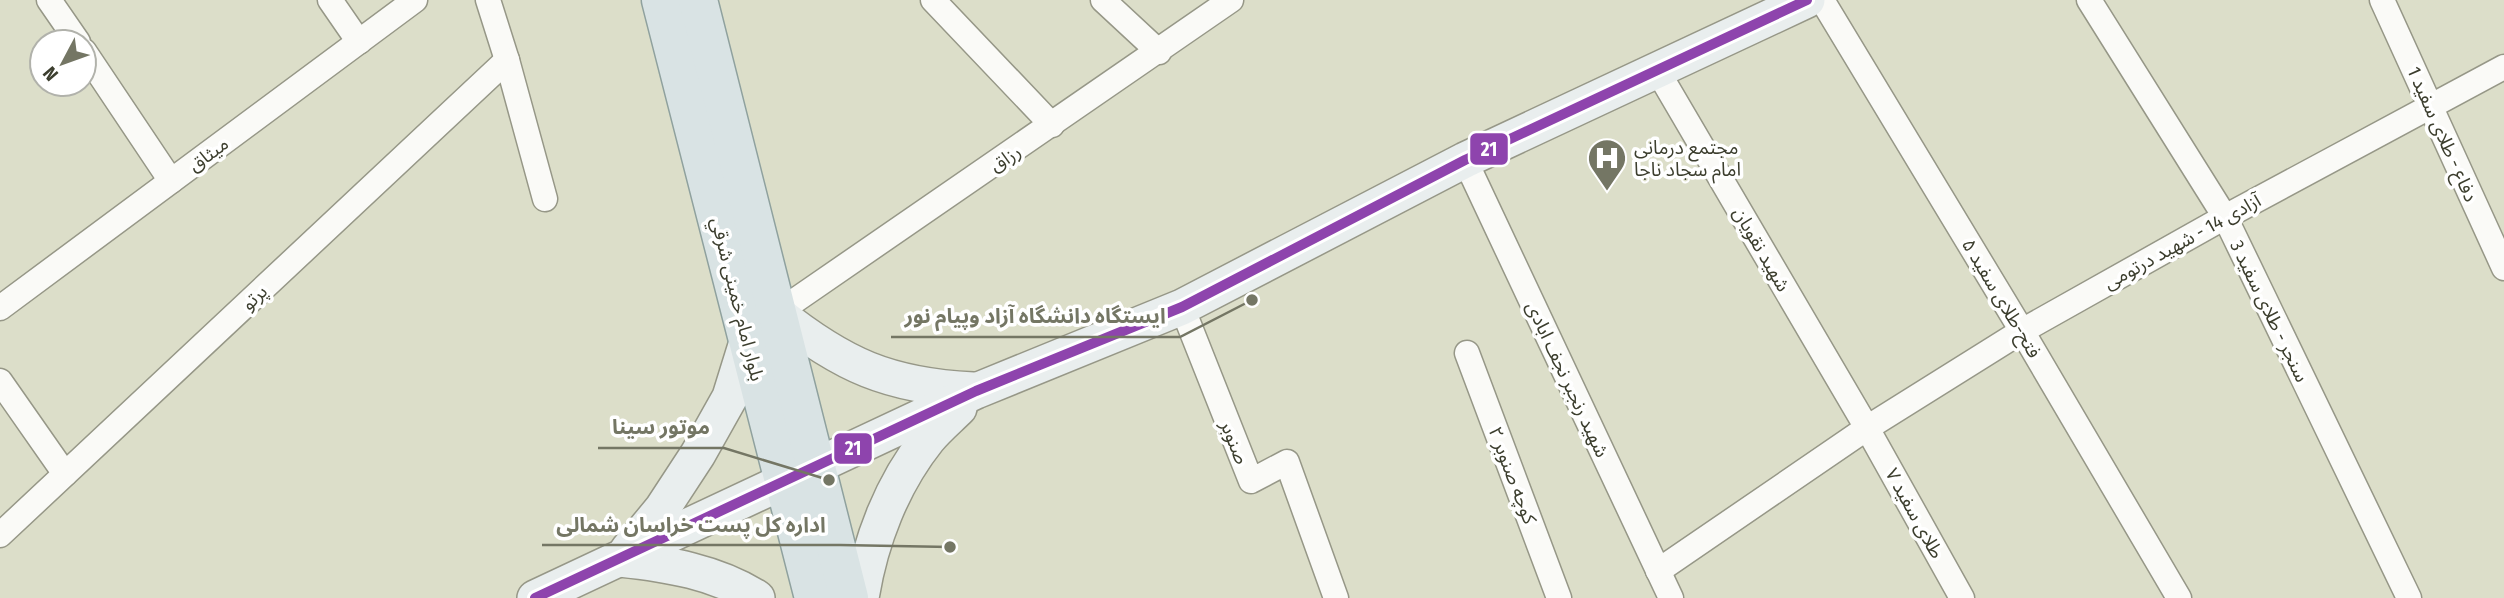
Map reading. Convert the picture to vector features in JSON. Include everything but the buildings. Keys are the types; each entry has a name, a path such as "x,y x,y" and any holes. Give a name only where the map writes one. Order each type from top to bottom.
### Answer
{"main road":[{"name":"بلوار امام خمینی شرقي","path":"661,0 748,339 849,598"},
{"name":"بلوار امام خمینی شرقي","path":"698,0 777,313 814,598"},
{"path":"535,598 976,391 1182,307 1465,160 1807,0"},
{"path":"777,313 812,341 849,363 880,375 933,388 976,391"},
{"path":"621,559 662,509 698,454 730,397 748,339"},
{"path":"862,598 866,562 891,498 928,439 976,391"},
{"path":"621,559 667,564 711,576 757,598"}],"street":[{"path":"50,0 69,28"},
{"path":"330,0 359,42"},
{"name":"میثاق","path":"0,308 415,0"},
{"path":"488,0 545,199"},
{"path":"933,0 1052,125"},
{"path":"1103,0 1159,52"},
{"name":"رزاق","path":"777,313 1231,0"},
{"name":"فتح-طلای سفید ۵","path":"1822,0 2179,598"},
{"name":"سنجر - طلای سفید 3","path":"2089,0 2225,217 2409,598"},
{"name":"دفاع - طلای سفید 1","path":"2382,0 2504,268"},
{"name":"پرتو","path":"0,535 507,60"},
{"name":"آزادی 14 - شهید درتومی","path":"1658,571 1867,428 2022,331 2225,217 2504,67"},
{"name":"شهید نقویان","path":"1657,70 1867,428"},
{"path":"98,72 172,181"},
{"name":"شهید رنجبر نجف ابادی","path":"1465,160 1671,598"},
{"name":"صنوبر","path":"1182,307 1251,481 1287,462 1336,598"},
{"name":"کوچه صنوبر ۲","path":"1467,353 1559,598"},
{"path":"0,381 65,474"},
{"name":"طلای سفید ۷","path":"1867,428 1962,598"}],"transit line":[{"name":"21","path":"535,598 976,391 1182,307 1465,160 1807,0"}],"place":[{"name":"مجتمع درمانی امام سجاد ناجا","path":"1607,192"},
{"name":"ایستگاه دانشگاه آزاد وپیام نور","path":"1252,300"},
{"name":"موتور سینا","path":"829,480"},
{"name":"اداره کل پست خراسان شمالی","path":"950,547"}]}
